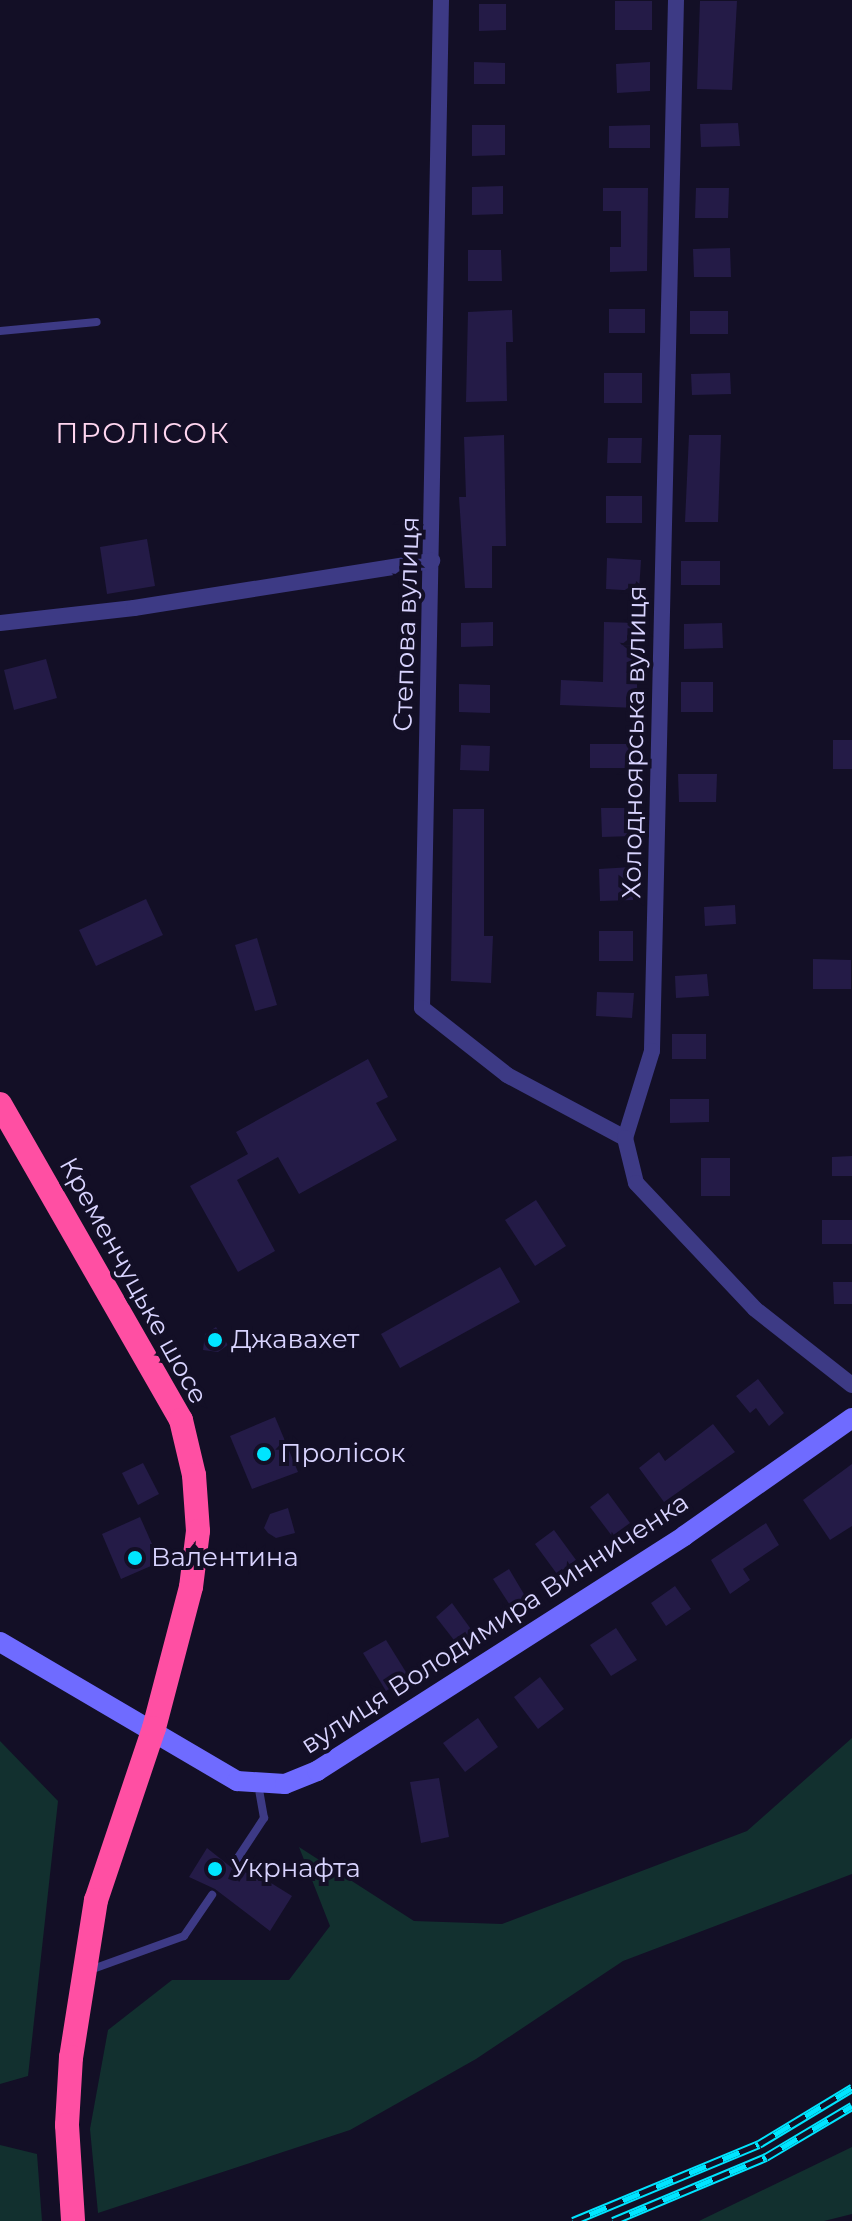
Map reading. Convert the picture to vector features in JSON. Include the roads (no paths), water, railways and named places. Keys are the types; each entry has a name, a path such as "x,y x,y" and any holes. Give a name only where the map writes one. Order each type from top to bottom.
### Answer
{"highway":[{"name":"Кременчуцьке шосе","path":"0,1104 181,1420 194,1475 198,1531 191,1587 154,1728 96,1900 67,2125 73,2221"}],"street":[{"name":"Степова вулиця","path":"441,0 422,1008 507,1075 625,1138"},
{"name":"Холодноярська вулиця","path":"625,1138 652,1051 676,0"},
{"path":"0,623 134,608 432,561"},
{"path":"625,1138 636,1183 755,1309 852,1385"},
{"name":"вулиця Володимира Винниченка","path":"0,1642 154,1728 237,1781 258,1785 285,1784 317,1771 684,1536 852,1418"}],"lane":[{"path":"0,331 97,322"},
{"path":"235,1862 264,1818 258,1785"},
{"path":"85,1972 184,1936 212,1895"}],"railway":[{"path":"573,2221 759,2144 852,2088"},
{"path":"613,2221 766,2157 852,2106"}],"place":[{"name":"Джавахет","path":"215,1340"},
{"name":"Пролісок","path":"264,1454"},
{"name":"Валентина","path":"135,1558"},
{"name":"Укрнафта","path":"215,1869"}],"district":[{"name":"ПРОЛІСОК","path":"143,433"}]}
